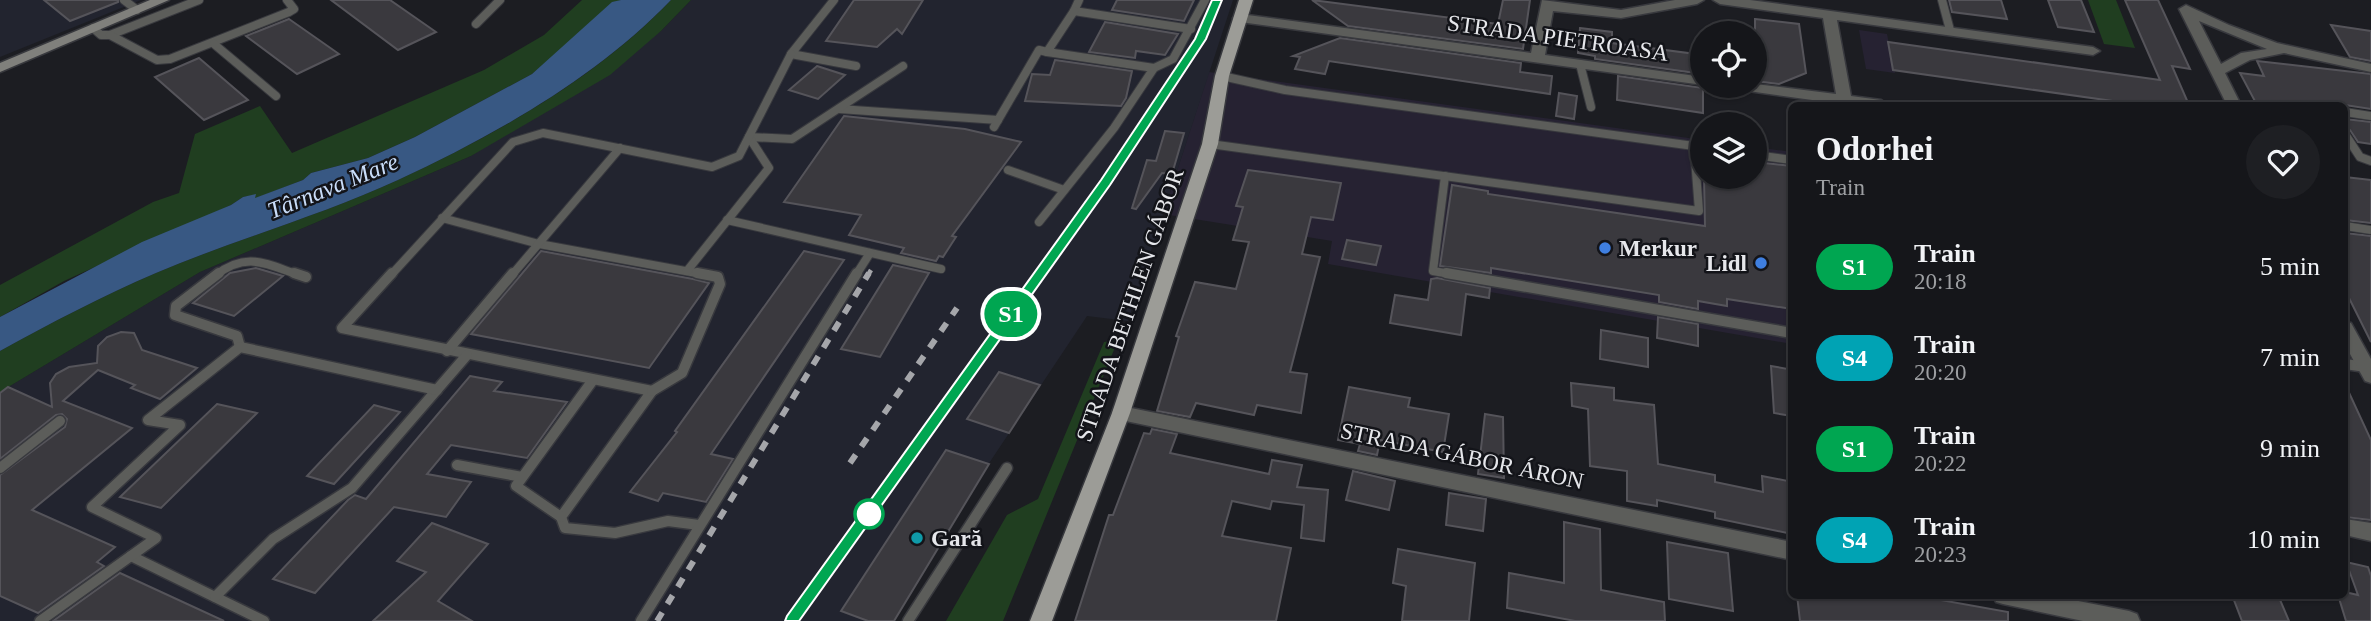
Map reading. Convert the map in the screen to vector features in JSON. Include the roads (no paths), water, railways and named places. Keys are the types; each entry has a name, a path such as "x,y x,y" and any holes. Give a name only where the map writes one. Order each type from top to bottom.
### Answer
{"main road":[{"path":"0,68 162,0"},
{"name":"STRADA BETHLEN GÁBOR","path":"1041,621 1121,413 1210,144 1222,76 1246,0"}],"street":[{"path":"1537,58 1549,3 1621,14 1698,0"},
{"path":"1720,0 2094,51"},
{"path":"2183,4 2231,31 2289,51 2371,68"},
{"path":"2183,4 2233,102"},
{"path":"1829,14 1844,100"},
{"name":"STRADA PIETROASA","path":"1240,18 1690,79"},
{"path":"2219,71 2230,63 2255,53 2289,51"},
{"path":"1767,90 1859,102"},
{"path":"2348,334 2362,363"},
{"name":"STRADA GÁBOR ÁRON","path":"1121,413 1788,550"},
{"path":"2348,528 2371,532"},
{"path":"2022,599 2129,621"}],"lane":[{"path":"124,0 137,10"},
{"path":"93,29 101,35 110,35 199,0"},
{"path":"110,35 161,60 214,44 289,12 294,9 287,0"},
{"path":"476,24 500,0"},
{"path":"652,391 342,328 513,142 543,133 712,167 739,156 791,54 834,0"},
{"path":"1047,52 1079,0"},
{"path":"1039,222 1125,116 1154,68 1173,59 1205,0"},
{"path":"1942,0 1950,30"},
{"path":"1074,11 1191,29"},
{"path":"214,44 276,96"},
{"path":"839,109 996,123 1039,50 1154,68"},
{"path":"791,54 856,66"},
{"path":"1580,64 1591,107"},
{"path":"749,137 792,139 903,66"},
{"path":"1222,76 1285,90 1690,146"},
{"path":"2348,112 2371,116"},
{"path":"687,271 769,168 749,137"},
{"path":"2348,139 2360,158 2371,161"},
{"path":"1210,144 1699,211 1699,189"},
{"path":"447,351 620,148"},
{"path":"1767,157 1788,159"},
{"path":"1008,170 1063,190"},
{"path":"1445,176 1433,271 1788,332"},
{"path":"442,218 539,244 718,277 720,284 682,373 652,391 561,517"},
{"path":"727,220 941,269"},
{"path":"2348,226 2371,230"},
{"path":"641,621 870,253"},
{"path":"240,348 237,336 184,320 175,315 176,306 232,263 242,259 306,277"},
{"path":"240,348 437,390"},
{"path":"40,621 156,538 92,508 180,425 148,420 240,348"},
{"path":"215,597 273,539 352,488 467,355"},
{"path":"593,380 516,486 561,517 565,528 615,533 668,521 699,525"},
{"path":"0,468 60,421"},
{"path":"457,465 522,477"},
{"path":"908,621 1007,468"},
{"path":"131,556 264,621"}],"water":[{"name":"Târnava Mare","path":"671,0 610,55 507,124 435,163 368,193 136,282 0,351 0,317 142,242 231,205 243,197 256,194 255,198 303,180 311,173 368,158 415,137 532,74 612,2"}],"railway":[{"path":"1039,275 1105,182 1200,39 1217,0"},
{"path":"868,275 871,270"},
{"path":"657,621 869,273"},
{"path":"793,621 1040,273"},
{"path":"850,463 957,308"}],"train":[{"name":"S1","path":"793,621 1105,182 1200,39 1217,0"}],"place":[{"name":"Merkur","path":"1605,248"},
{"name":"Lidl","path":"1761,263"},
{"name":"Gară","path":"917,538"}]}
